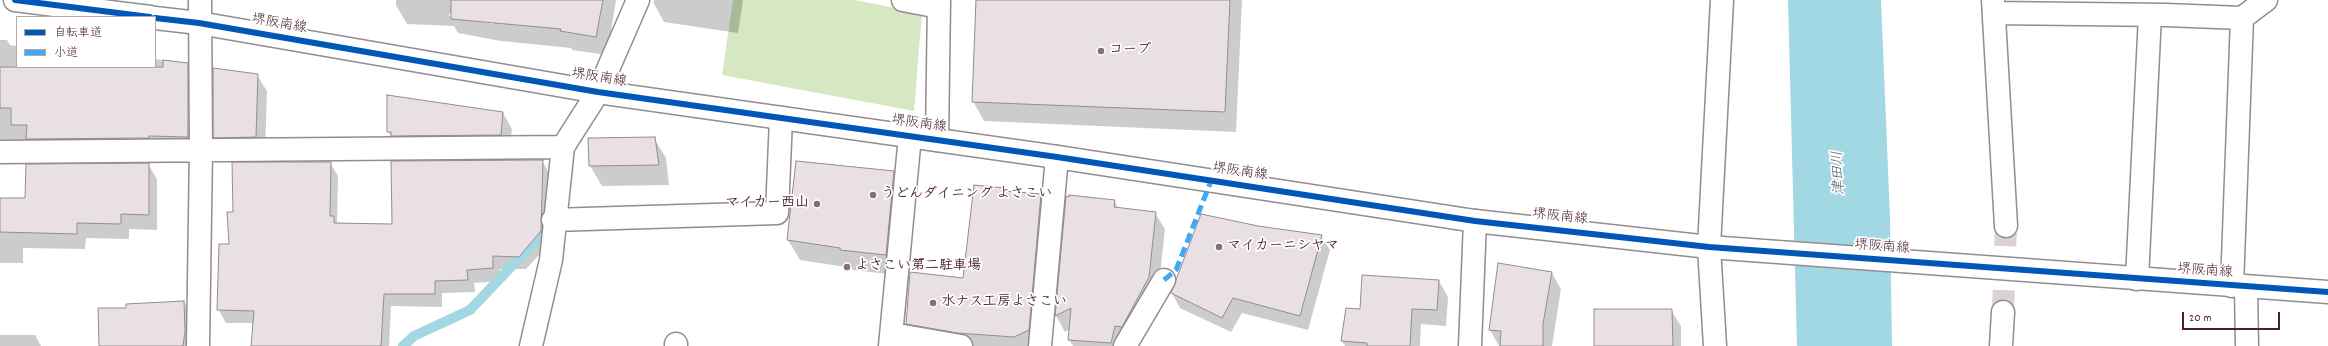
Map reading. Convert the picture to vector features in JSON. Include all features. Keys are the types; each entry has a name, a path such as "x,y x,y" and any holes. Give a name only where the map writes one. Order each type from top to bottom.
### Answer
{"street":[{"path":"15,0 142,16"},
{"path":"198,346 201,150 200,0"},
{"path":"531,346 551,260 554,220 563,147 598,92 638,0"},
{"path":"903,0 939,4 937,140"},
{"path":"1715,346 1708,247 1722,0"},
{"path":"2006,226 1994,7 2161,10 2242,18 2266,0"},
{"path":"2137,279 2161,10"},
{"name":"堺阪南線","path":"156,18 199,23 598,92 1057,157 1475,221 1708,247 2328,292"},
{"path":"2242,18 2239,286 2247,346"},
{"path":"554,220 777,213 781,118"},
{"path":"910,136 891,340 961,346"},
{"path":"0,152 563,147"},
{"path":"1041,346 1057,157"},
{"path":"1470,346 1475,221"},
{"path":"1125,346 1164,280"},
{"path":"2002,346 2003,312"}],"green space":[{"path":"733,0 854,0 922,13 914,111 722,75"}],"water":[{"name":"津田川","path":"1788,0 1881,0 1890,217 1892,346 1797,346"}],"building":[{"path":"451,0 603,0 596,37 560,31 561,29 451,19"},
{"name":"コープ","path":"976,0 1230,0 1225,112 972,102"},
{"path":"163,60 188,63 188,137 149,136 149,138 26,139 27,125 11,125 11,108 0,108 0,67 163,67"},
{"path":"213,68 258,74 256,137 213,138"},
{"path":"387,95 503,112 501,135 391,136 391,132 387,132"},
{"path":"655,137 659,165 589,166 588,138"},
{"path":"543,160 541,231 519,257 493,256 493,268 467,270 468,280 435,281 435,294 384,294 381,346 251,346 254,311 217,310 219,244 229,244 227,212 233,212 232,162 331,162 330,216 334,216 334,223 392,224 391,161"},
{"path":"796,161 894,171 886,255 840,250 840,248 787,240"},
{"path":"149,163 149,215 121,214 121,224 77,223 77,234 0,232 0,198 25,198 26,164"},
{"path":"974,185 1005,188 1004,191 1041,194 1029,330 1014,337 957,333 906,324 910,272 963,278"},
{"path":"1069,195 1115,200 1114,207 1156,212 1149,277 1122,327 1115,326 1111,343 1068,340 1071,308 1055,316 1066,196 1069,197"},
{"path":"1201,214 1258,226 1322,235 1300,316 1233,298 1222,318 1171,293"},
{"path":"1498,263 1552,272 1543,324 1543,346 1500,346 1501,331 1489,330"},
{"path":"1362,275 1439,280 1437,310 1412,309 1410,346 1367,346 1367,343 1341,341 1346,308 1360,309"},
{"path":"184,301 185,331 183,346 99,346 98,308 126,308 126,304"},
{"path":"1594,309 1672,309 1673,346 1594,346"}],"waterway":[{"path":"403,346 414,336 470,310 546,230 547,221"}],"tunnel":[{"path":"2003,312 2006,226"}],"marked path":[{"path":"1164,280 1176,270 1211,181"}],"cycle path":[{"path":"15,0 142,16"},
{"path":"156,18 199,23 598,92 1057,157 1475,221 1709,247 2328,292"}],"place":[{"name":"コープ","path":"1101,51"},
{"name":"うどんダイニング よさこい","path":"873,195"},
{"name":"マイカー西山","path":"817,204"},
{"name":"マイカーニシヤマ","path":"1219,247"},
{"name":"よさこい第二駐車場","path":"847,267"},
{"name":"水ナス工房よさこい","path":"933,303"}]}
